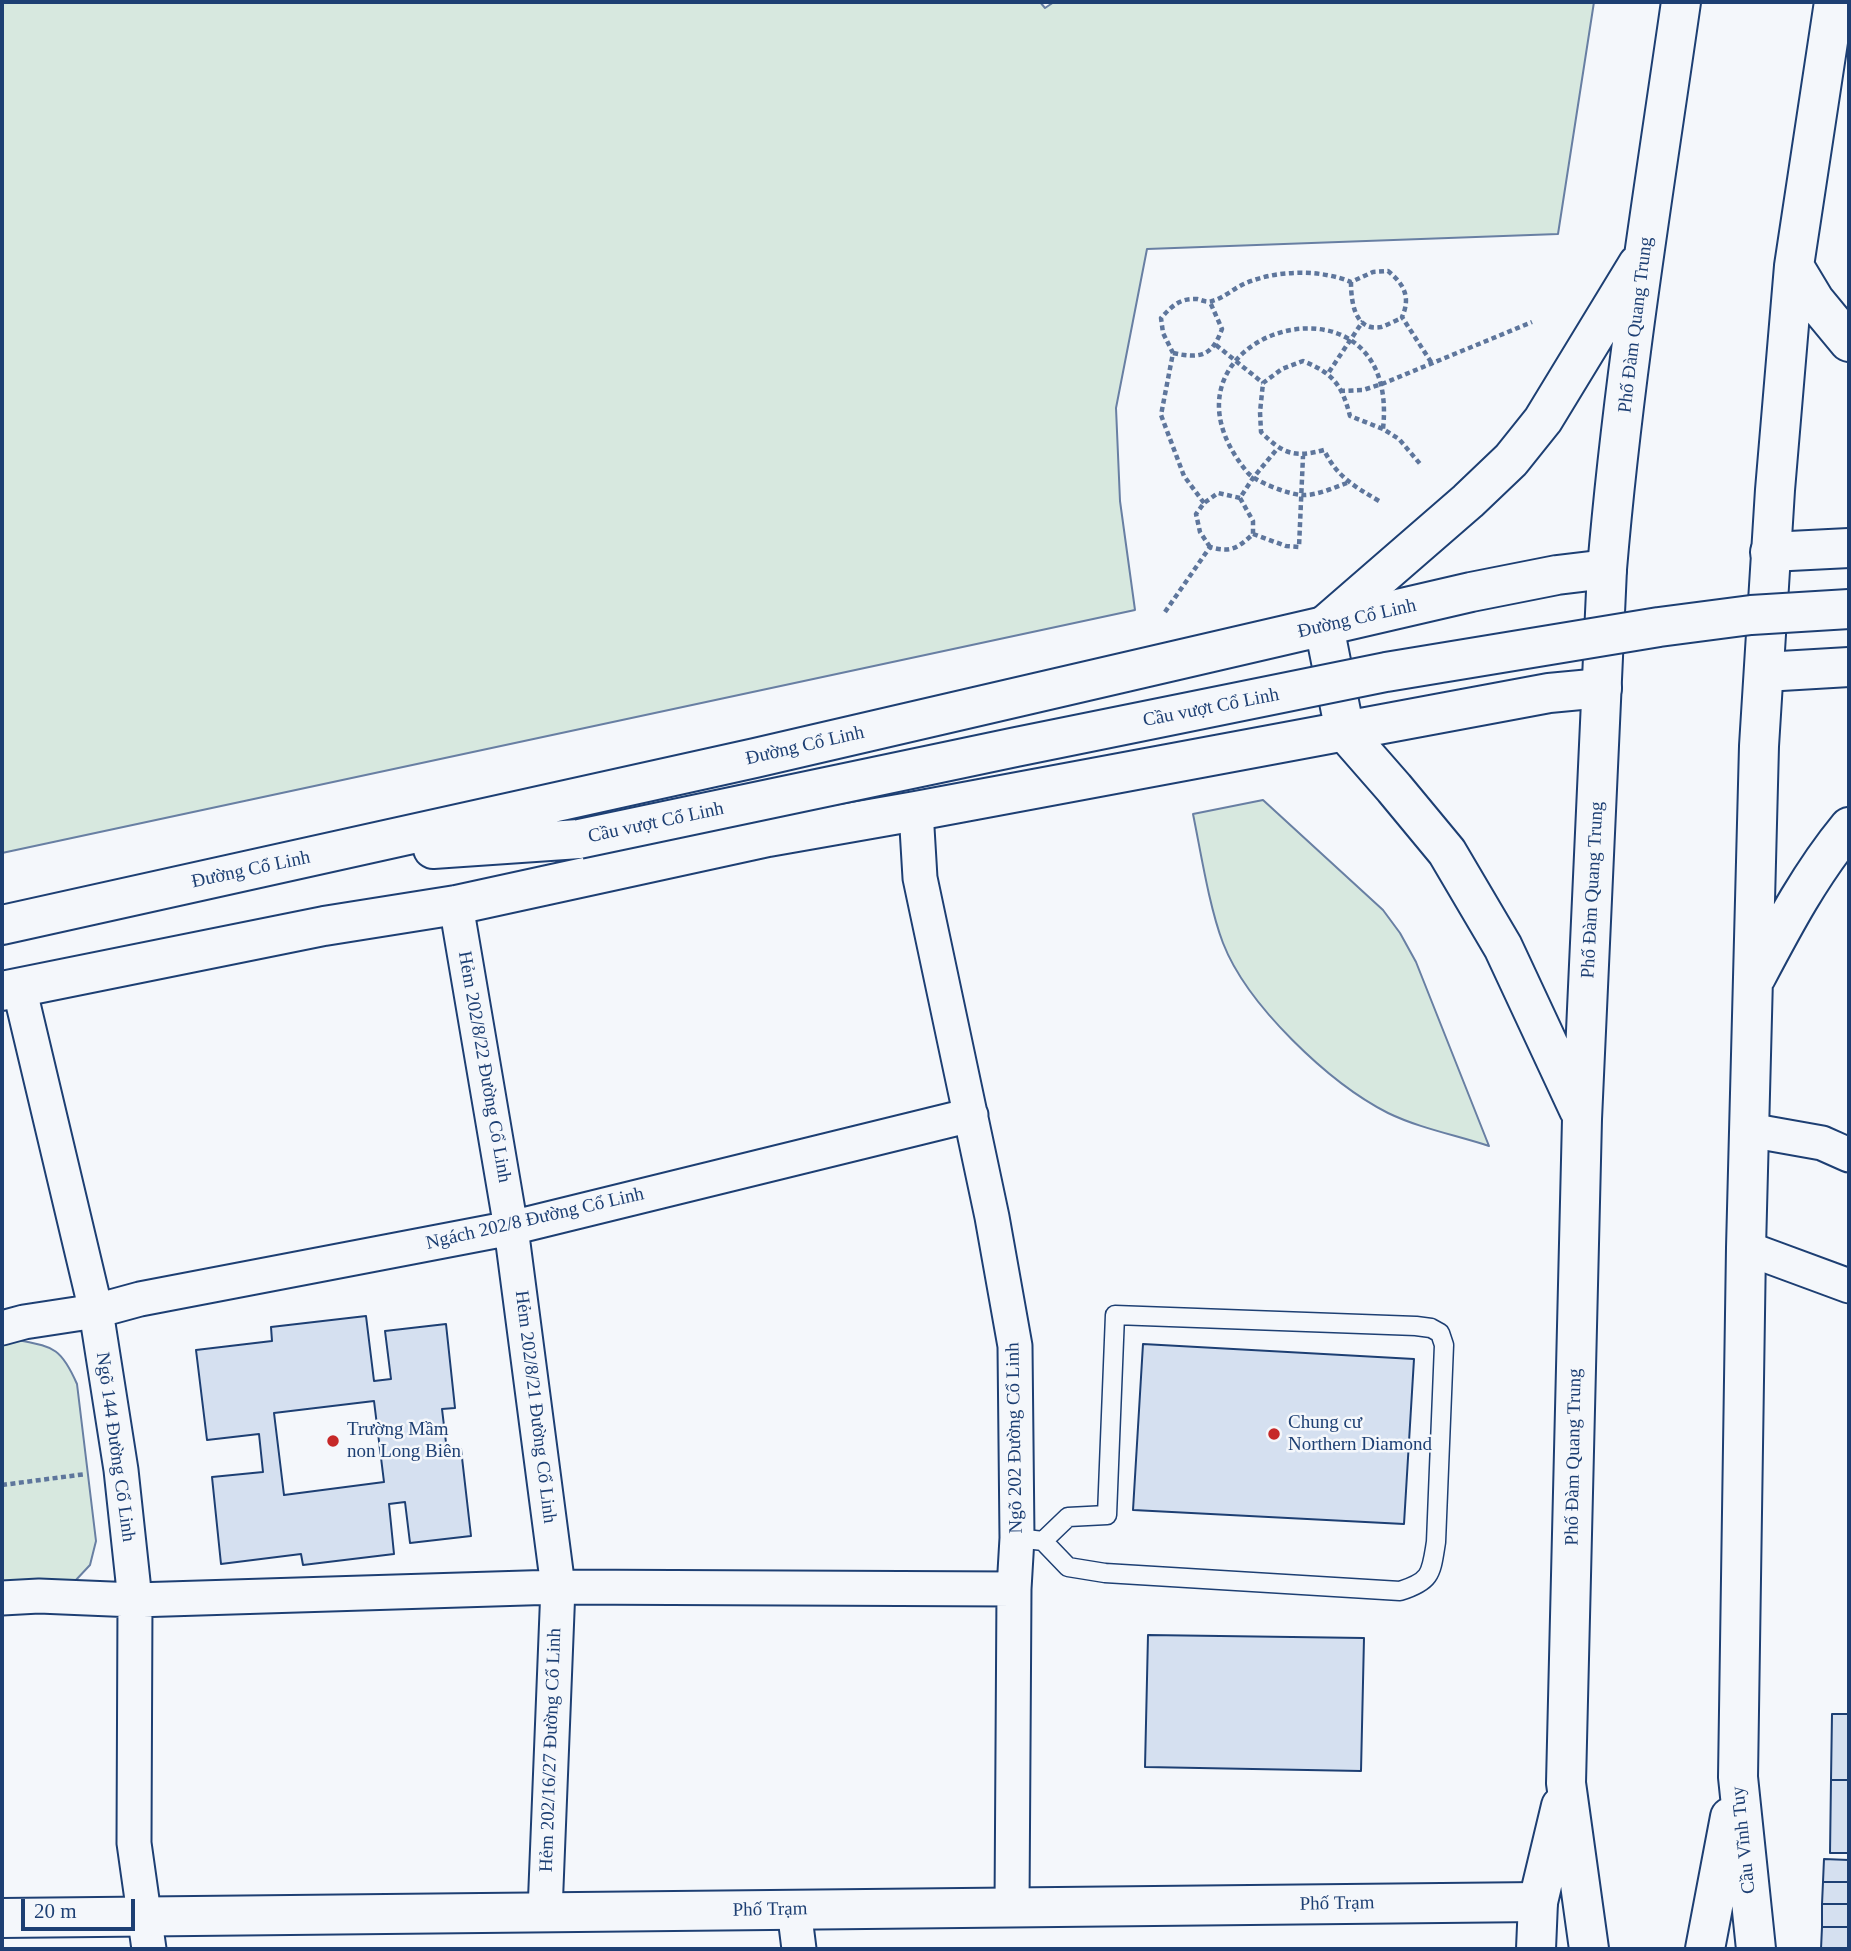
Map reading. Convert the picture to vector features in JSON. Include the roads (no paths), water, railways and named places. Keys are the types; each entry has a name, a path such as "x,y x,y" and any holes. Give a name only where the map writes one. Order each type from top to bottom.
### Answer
{"main road":[{"name":"Phố Đàm Quang Trung","path":"1566,1783 1583,1119 1607,569 1645,253 1681,2"},
{"path":"1738,1777 1746,1248 1759,746 1770,552 1794,266 1834,2"},
{"path":"1583,1119 1503,947 1447,852 1345,732 1324,626 1458,510 1511,460 1543,420 1645,253"},
{"path":"1794,266 1815,301 1849,342"},
{"path":"1770,552 1849,548"},
{"name":"Đường Cổ Linh","path":"2,925 309,858 1471,592 1557,575 1607,569"},
{"name":"Cầu vượt Cổ Linh","path":"324,926 579,839 1002,750 1386,673 1672,626 1751,615 1849,608"},
{"path":"1764,672 1849,667"},
{"path":"10,989 324,926 456,905 768,837 1549,692 1602,688"},
{"path":"1752,985 1793,906 1849,827"},
{"name":"Cầu vượt Cổ Linh","path":"309,858 579,839"},
{"name":"Cầu Vĩnh Tuy","path":"1705,1949 1738,1777"},
{"name":"Cầu Vĩnh Tuy","path":"1738,1777 1756,1949"},
{"path":"1536,1949 1538,1902 1566,1783"},
{"path":"1566,1783 1589,1949"},
{"name":"Phố Trạm","path":"2,1918 146,1933 545,1912 1538,1902"}],"street":[{"name":"Ngõ 202 Đường Cổ Linh","path":"916,811 920,878 992,1217 1015,1346 1030,1539 1014,1589 1012,1907"},
{"name":"Hẻm 202/8/22 Đường Cổ Linh","path":"456,905 511,1228"},
{"name":"Ngõ 144 Đường Cổ Linh","path":"10,989 96,1311 121,1469 135,1600 134,1843 146,1933"},
{"name":"Ngách 202/8 Đường Cổ Linh","path":"2,1328 96,1311 140,1298 511,1228 971,1115"},
{"path":"1749,1130 1822,1143 1849,1154"},
{"name":"Hẻm 202/8/21 Đường Cổ Linh","path":"511,1228 558,1587"},
{"path":"1746,1248 1849,1286"},
{"path":"2,1598 39,1596 135,1600 558,1587 1014,1589"},
{"name":"Hẻm 202/16/27 Đường Cổ Linh","path":"545,1912 558,1587"},
{"path":"794,1909 799,1949"}],"lane":[{"path":"1115,1315 1416,1326 1431,1328 1440,1333 1444,1345 1436,1542 1432,1573 1420,1585 1400,1591 1105,1573 1068,1567 1030,1539 1068,1517 1107,1515 1115,1315"}],"place":[{"name":"Chung cư Northern Diamond","path":"1274,1434"},
{"name":"Trường Mầm non Long Biên","path":"333,1441"}]}
